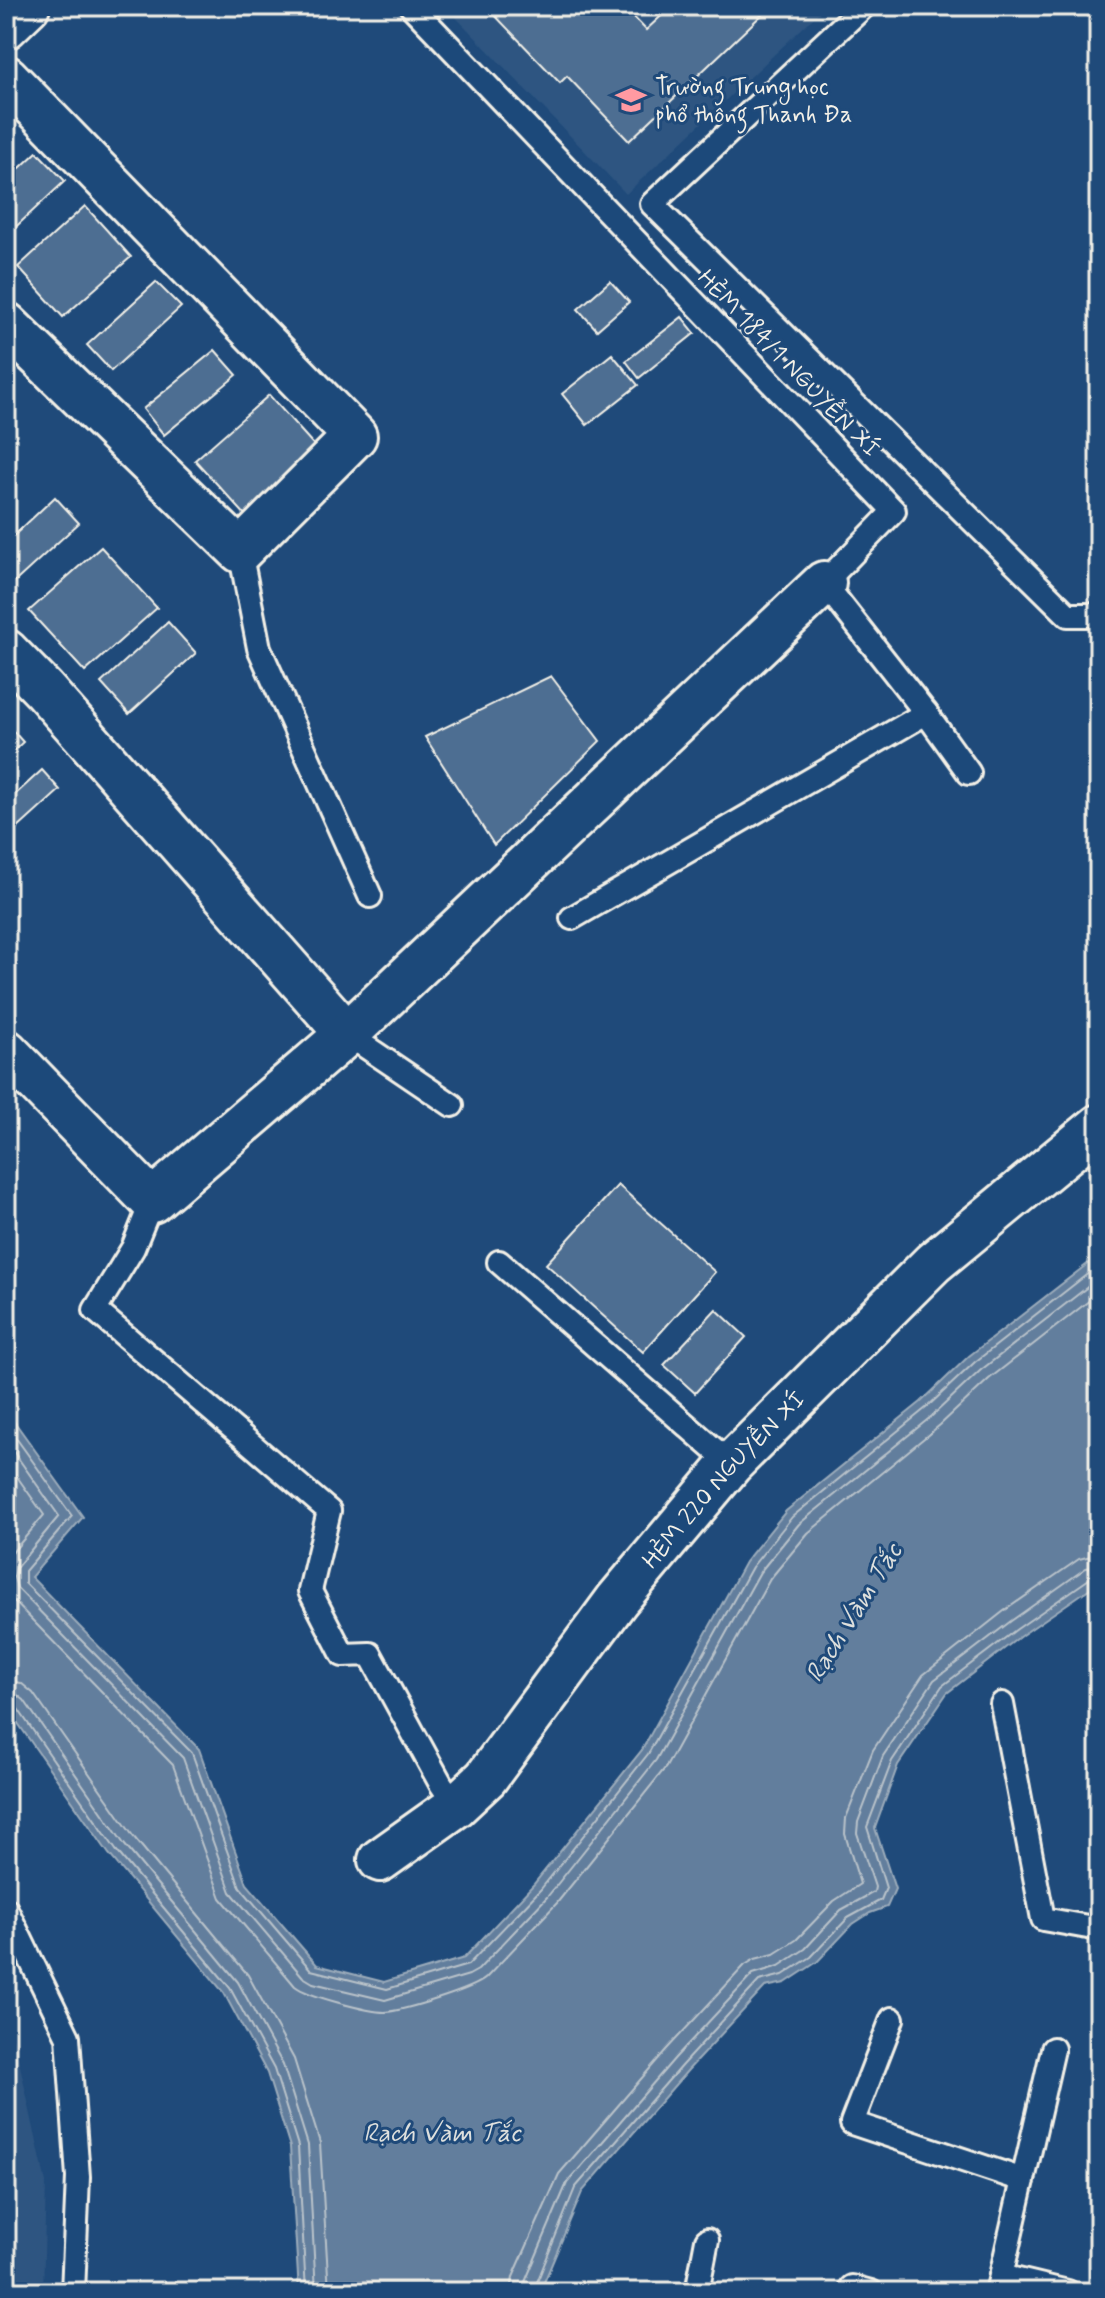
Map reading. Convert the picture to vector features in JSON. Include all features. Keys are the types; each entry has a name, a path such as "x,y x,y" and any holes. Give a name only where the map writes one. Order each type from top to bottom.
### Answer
{"street":[{"path":"6,27 28,6"},
{"path":"6,77 355,436 240,551 6,324"},
{"path":"6,1051 152,1201 347,1034 824,583"},
{"path":"6,651 347,1034"},
{"name":"HẺM 220 NGUYỄN XÍ","path":"380,1860 456,1806 486,1778 617,1600 731,1464 933,1263 1099,1126"}],"lane":[{"name":"HẺM 184/1 NGUYỄN XÍ","path":"411,6 894,511 824,583"},
{"path":"864,6 652,204 1068,615 1099,615"},
{"path":"240,551 259,648 370,896"},
{"path":"824,583 969,773"},
{"path":"572,918 926,713"},
{"path":"347,1034 452,1105"},
{"path":"152,1201 133,1248 95,1310 329,1511 310,1591 343,1655 370,1654 456,1806"},
{"path":"499,1262 731,1464"},
{"path":"1002,1704 1043,1919 1099,1929"},
{"path":"6,1909 68,2037 78,2177 73,2292"},
{"path":"892,2019 852,2123 1023,2180"},
{"path":"1053,2049 999,2284 1068,2292"},
{"path":"697,2292 707,2240"}],"shaded area":[{"name":"Trường Trung học phổ thông Thanh Đa","path":"445,6 826,6 626,194"},
{"path":"6,2020 15,2043 46,2183 43,2292 6,2292"}],"water":[{"name":"Rạch Vàm Tắc","path":"1099,1255 1099,1582 1022,1635 947,1693 898,1765 875,1828 895,1889 887,1907 853,1924 817,1962 785,1983 765,1987 688,2070 582,2192 540,2292 299,2292 290,2147 267,2073 224,1993 109,1854 6,1706 6,1410 83,1517 31,1577 199,1749 247,1884 317,1965 384,1982 464,1958 534,1884 642,1750 745,1562 786,1511 921,1402 969,1356"}],"building":[{"path":"486,6 623,6 646,30 672,6 771,6 629,141 567,76 560,83"},
{"path":"37,152 65,181 6,236 6,181"},
{"path":"85,206 131,257 63,317 18,267"},
{"path":"610,281 629,302 597,330 578,309"},
{"path":"156,282 181,307 111,371 87,345"},
{"path":"682,317 695,333 639,378 626,361"},
{"path":"215,350 237,375 164,435 143,409"},
{"path":"612,354 638,385 587,425 562,394"},
{"path":"269,395 321,453 248,518 195,460"},
{"path":"6,451 15,459 6,468"},
{"path":"55,497 79,523 6,590 6,543"},
{"path":"101,547 157,608 85,672 29,611"},
{"path":"168,622 196,653 129,714 101,683"},
{"path":"551,676 600,741 494,845 425,737"},
{"path":"6,723 23,742 6,758"},
{"path":"42,770 60,790 6,839 6,803"},
{"path":"618,1185 715,1272 643,1352 546,1264"},
{"path":"716,1309 746,1337 695,1393 664,1365"}],"place":[{"name":"Trường Trung học phổ thông Thanh Đa","path":"631,100"}]}
